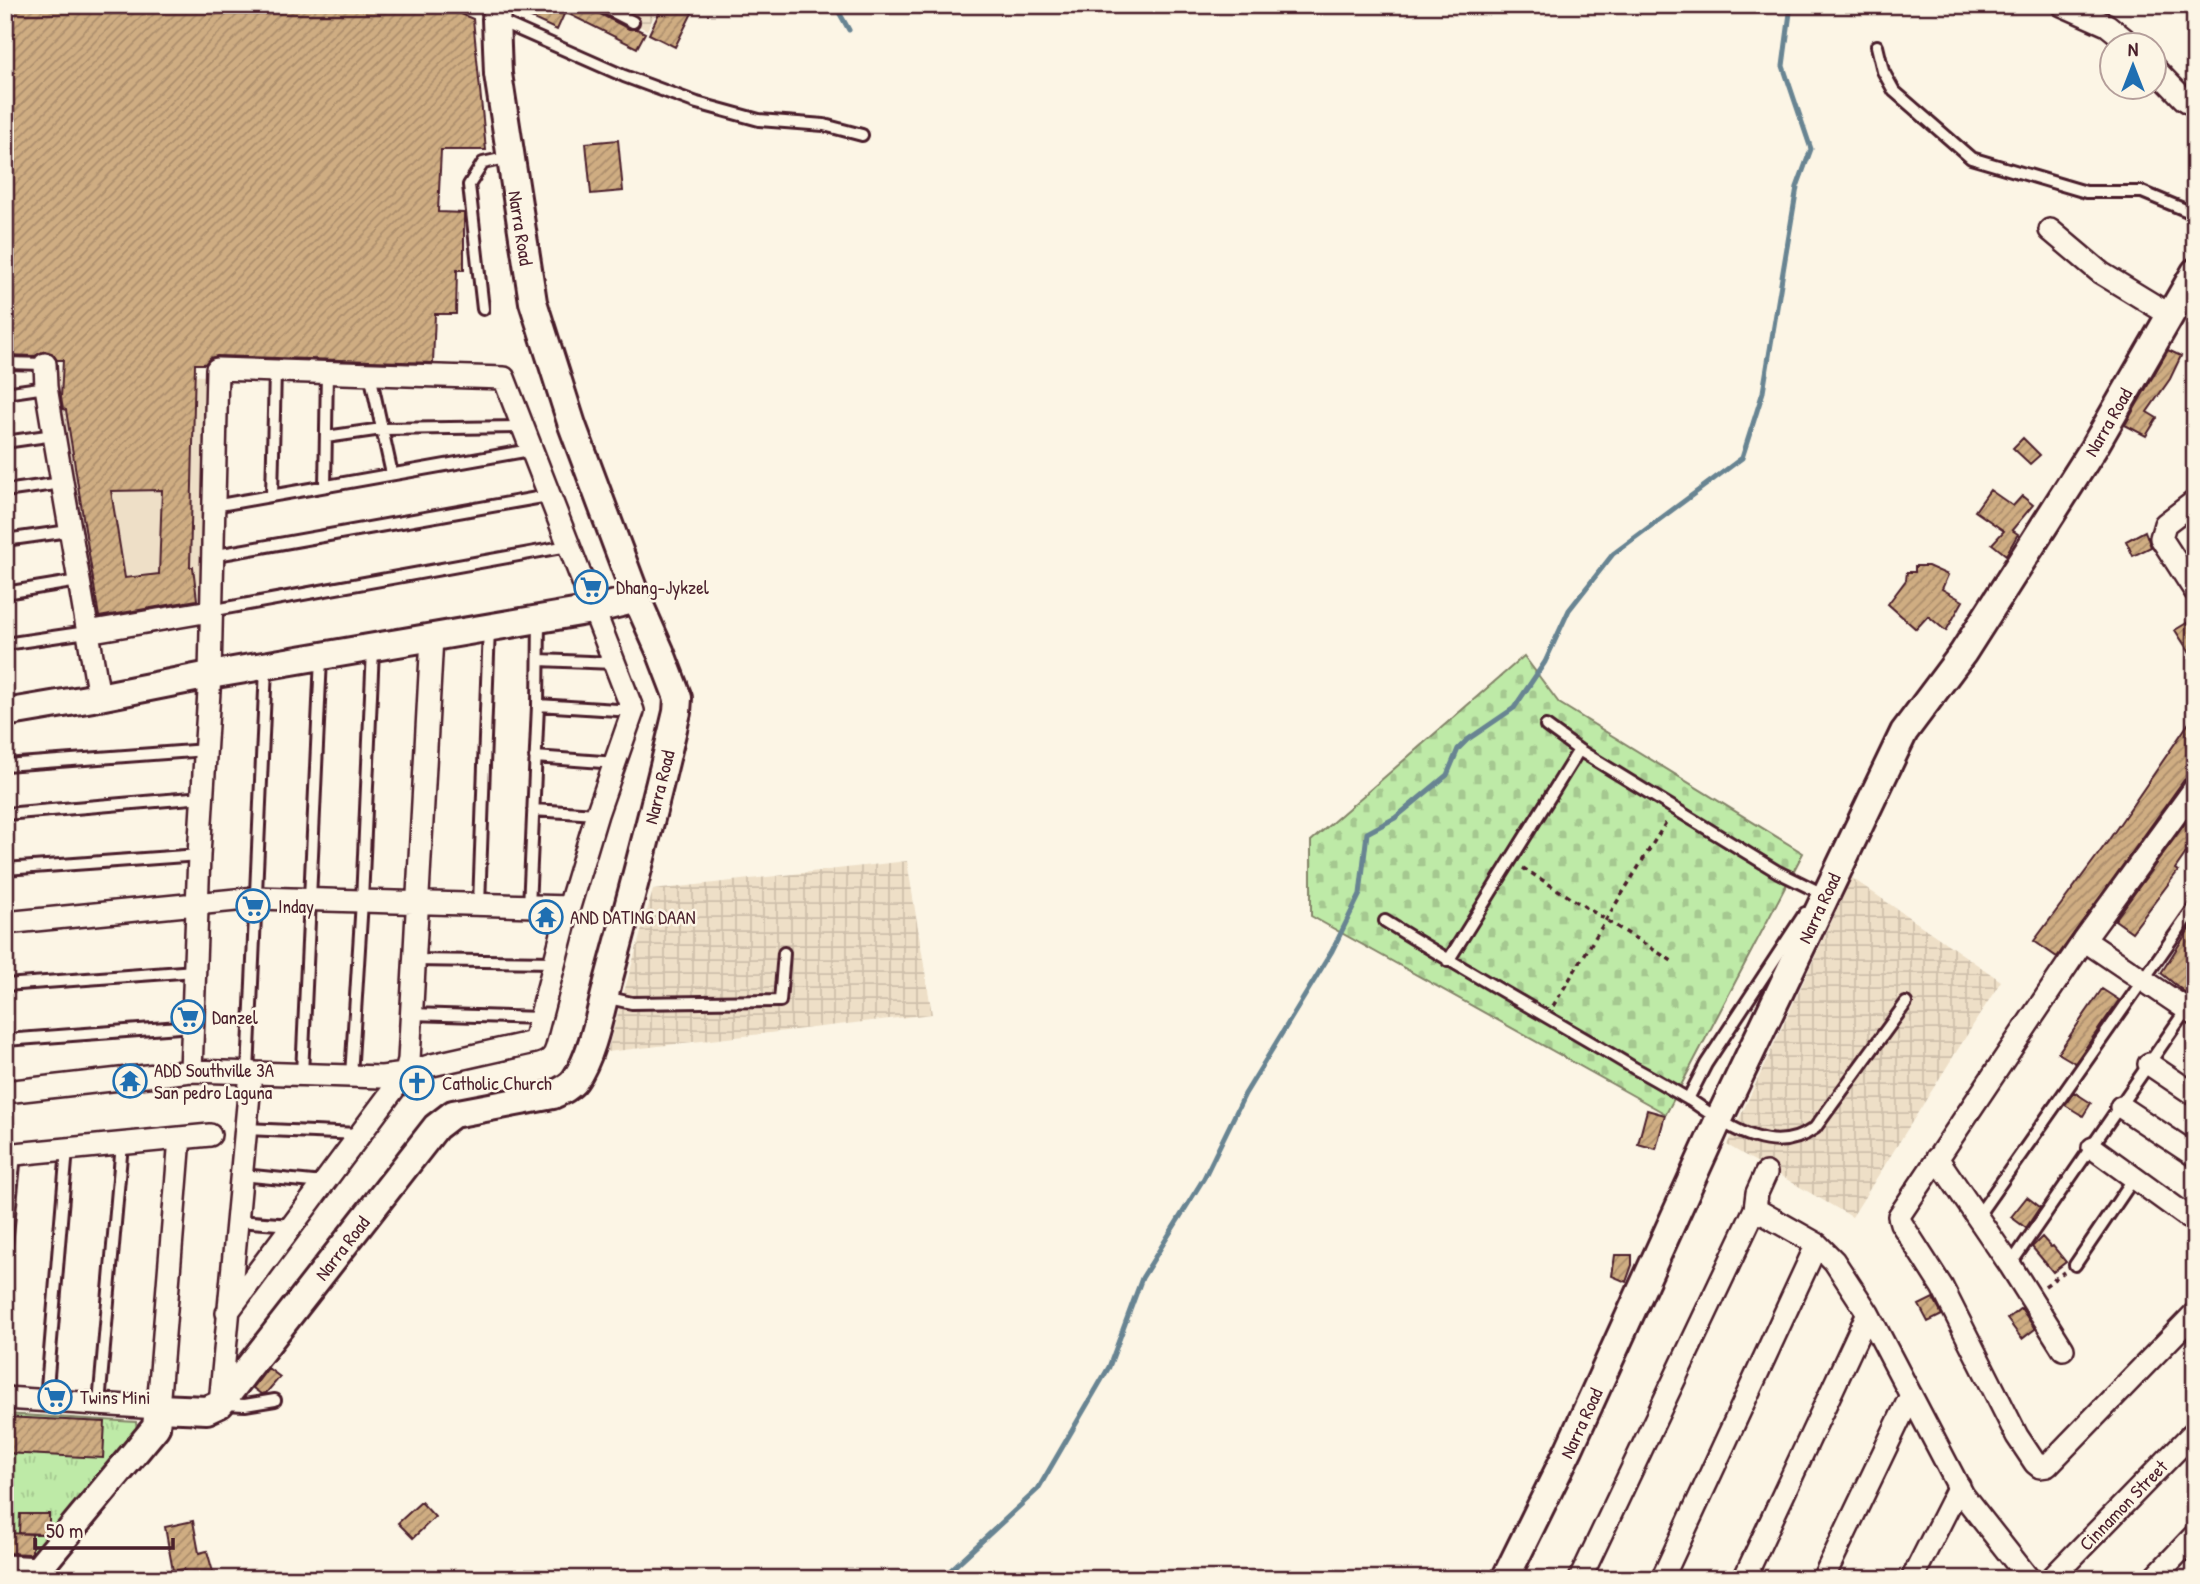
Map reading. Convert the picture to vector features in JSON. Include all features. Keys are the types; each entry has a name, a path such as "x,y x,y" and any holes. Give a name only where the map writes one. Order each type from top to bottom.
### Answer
{"street":[{"path":"2062,5 2108,25 2116,32"},
{"name":"Narra Road","path":"218,1406 436,1127 453,1114 553,1095 574,1082 584,1062 604,997 657,797 677,705 678,698 572,425 533,302 498,74 498,12"},
{"path":"2168,82 2195,107"},
{"path":"2050,230 2101,273 2170,315"},
{"name":"Narra Road","path":"1505,1579 1569,1449 1719,1119 1904,732 1963,653 2094,449 2195,272"},
{"path":"46,364 46,387 99,697"},
{"path":"5,1092 191,1071 382,1077 405,1074 432,1065 534,1042 569,907 597,814 633,711 503,379 217,369 210,675 198,855 191,1071"},
{"path":"2195,501 2165,524 2161,538 2195,591"},
{"path":"5,713 321,655 592,610 638,599"},
{"path":"87,632 210,611"},
{"path":"227,1313 405,1074 409,1060 432,637"},
{"path":"2195,788 2084,940 1899,1216 1942,1287 2017,1436 2040,1467 2047,1466 2195,1313"},
{"path":"5,923 256,898 569,907"},
{"path":"2084,940 2143,981 2192,1007"},
{"path":"2149,1064 2195,1096"},
{"path":"5,1398 188,1411 208,1410 218,1406 242,1175 249,1073"},
{"path":"2121,1107 2195,1156"},
{"path":"10,1155 211,1135"},
{"path":"5,1566 34,1574 156,1427 180,1138"},
{"path":"2093,1148 2195,1222"},
{"path":"1937,1158 2063,1349"},
{"path":"1580,1579 1755,1209 1766,1173"},
{"path":"1755,1209 1817,1244 1834,1261 1868,1313 1963,1495 2029,1579"},
{"path":"1662,1579 1817,1244"},
{"path":"1744,1579 1868,1313"},
{"path":"1823,1579 1911,1395"},
{"name":"Cinnamon Street","path":"2051,1579 2195,1431"},
{"path":"1922,1573 1959,1486"},
{"path":"2153,1579 2195,1535"}],"lane":[{"path":"600,5 633,23"},
{"path":"498,12 624,76 697,103 759,120 824,125 862,135"},
{"path":"1877,46 1883,71 1894,91 1970,158 2086,192 2142,192 2195,214"},
{"path":"483,309 469,185 483,163 510,158"},
{"path":"5,363 46,364"},
{"path":"272,495 275,371"},
{"path":"325,486 327,372"},
{"path":"370,374 392,474"},
{"path":"5,393 46,387"},
{"path":"326,437 382,429 522,427"},
{"path":"5,442 54,435"},
{"path":"214,506 530,450"},
{"path":"5,491 62,483"},
{"path":"211,556 548,496"},
{"path":"5,540 69,531"},
{"path":"210,611 568,545"},
{"path":"5,593 78,581"},
{"path":"529,907 539,619"},
{"path":"479,905 489,627"},
{"path":"5,644 87,632"},
{"path":"351,1076 373,647"},
{"path":"302,1074 321,655"},
{"path":"539,660 614,663"},
{"path":"249,1073 266,665"},
{"path":"538,705 633,711"},
{"path":"1546,726 1579,750 1824,899 1804,914 1706,1064 1688,1099"},
{"path":"5,765 206,750"},
{"path":"1448,961 1579,750"},
{"path":"536,757 616,762"},
{"path":"5,814 203,797"},
{"path":"533,810 597,814"},
{"path":"5,869 198,855"},
{"path":"1977,1217 2195,906"},
{"path":"1385,921 1448,961 1547,1016 1719,1119 1753,1137 1769,1140 1786,1141 1804,1136 1815,1128 1906,1003"},
{"path":"604,997 632,1003 780,1001 784,953"},
{"path":"414,960 555,962"},
{"path":"5,985 195,971"},
{"path":"2010,1265 2149,1064 2192,1007"},
{"path":"411,1014 542,1018"},
{"path":"5,1040 193,1026"},
{"path":"246,1129 361,1134"},
{"path":"99,1404 122,1144"},
{"path":"46,1400 67,1149"},
{"path":"5,1255 10,1155"},
{"path":"242,1175 325,1183"},
{"path":"2075,1265 2134,1178"},
{"path":"237,1221 294,1225"},
{"path":"218,1406 275,1400"}],"path":[{"path":"1547,1016 1674,808"},
{"path":"1510,860 1675,963"},
{"path":"2030,1296 2075,1265"}],"shaded area":[{"path":"598,5 660,5 647,30"},
{"path":"55,371 208,376 203,606 93,621 59,418"},
{"path":"907,861 932,1014 607,1052 653,890"},
{"path":"1852,878 2001,981 1852,1217 1727,1145"}],"green space":[{"path":"1524,656 1559,703 1803,853 1666,1114 1311,916 1311,841"},
{"path":"5,1414 136,1422 137,1433 38,1560 5,1559"}],"building":[{"path":"5,5 440,5 473,19 486,150 441,150 438,212 464,213 464,270 457,270 456,314 435,314 433,363 217,356 210,358 205,364 195,364 190,567 193,567 197,600 99,617 66,410 63,409 61,398 63,360 57,360 52,353 45,351 35,356 5,355","holes":["162,490 159,574 125,578 111,491"]},
{"path":"514,5 589,5 596,12 629,29 645,33 637,48 565,12 557,30 514,10"},
{"path":"663,5 696,5 675,47 649,34"},
{"path":"618,140 623,191 591,194 586,143"},
{"path":"2168,350 2181,356 2170,379 2147,412 2157,418 2146,436 2125,425"},
{"path":"2023,438 2040,455 2030,464 2013,448"},
{"path":"1990,490 2013,506 2022,496 2033,505 2012,530 2018,534 2006,555 1992,544 2004,531 1975,511"},
{"path":"2145,531 2151,547 2133,556 2126,541"},
{"path":"1915,566 1928,566 1948,575 1942,589 1963,601 1946,631 1928,616 1916,629 1888,604 1906,580 1907,572 1915,572"},
{"path":"2195,618 2195,661 2175,630"},
{"path":"2195,714 2195,773 2184,780 2057,957 2034,941 2108,841"},
{"path":"2192,814 2195,816 2195,840 2175,869 2178,871 2132,932 2115,920"},
{"path":"2195,920 2195,989 2187,994 2161,973"},
{"path":"2102,989 2119,1000 2075,1063 2058,1053"},
{"path":"2074,1092 2091,1103 2083,1116 2065,1105"},
{"path":"1647,1110 1665,1115 1656,1149 1638,1144"},
{"path":"2027,1197 2040,1207 2026,1228 2011,1217"},
{"path":"2042,1237 2066,1262 2053,1272 2032,1247"},
{"path":"1615,1255 1632,1255 1632,1265 1626,1282 1612,1276"},
{"path":"1933,1298 1942,1315 1928,1322 1919,1305"},
{"path":"2021,1308 2035,1329 2022,1339 2007,1319"},
{"path":"268,1368 280,1377 266,1393 261,1394 253,1388"},
{"path":"5,1417 105,1422 103,1458 5,1453"},
{"path":"421,1502 435,1517 413,1538 398,1523"},
{"path":"20,1514 49,1514 49,1532 19,1533"},
{"path":"193,1521 199,1553 207,1551 215,1579 187,1579 184,1569 173,1571 165,1527"},
{"path":"5,1533 32,1534 32,1552 5,1553"}],"waterway":[{"path":"835,5 849,30"},
{"path":"941,1579 1038,1489 1109,1367 1142,1278 1204,1178 1245,1094 1332,951 1360,894 1367,833 1395,818 1447,775 1458,749 1514,708 1545,662 1569,610 1613,554 1742,458 1763,392 1797,187 1811,149 1783,66 1791,5"}],"place":[{"name":"Dhang-Jykzel","path":"591,587"},
{"name":"Inday","path":"253,906"},
{"name":"AND DATING DAAN","path":"546,917"},
{"name":"Danzel","path":"188,1017"},
{"name":"ADD Southville 3A San pedro Laguna","path":"130,1081"},
{"name":"Catholic Church","path":"417,1083"},
{"name":"Twins Mini","path":"55,1397"}]}
